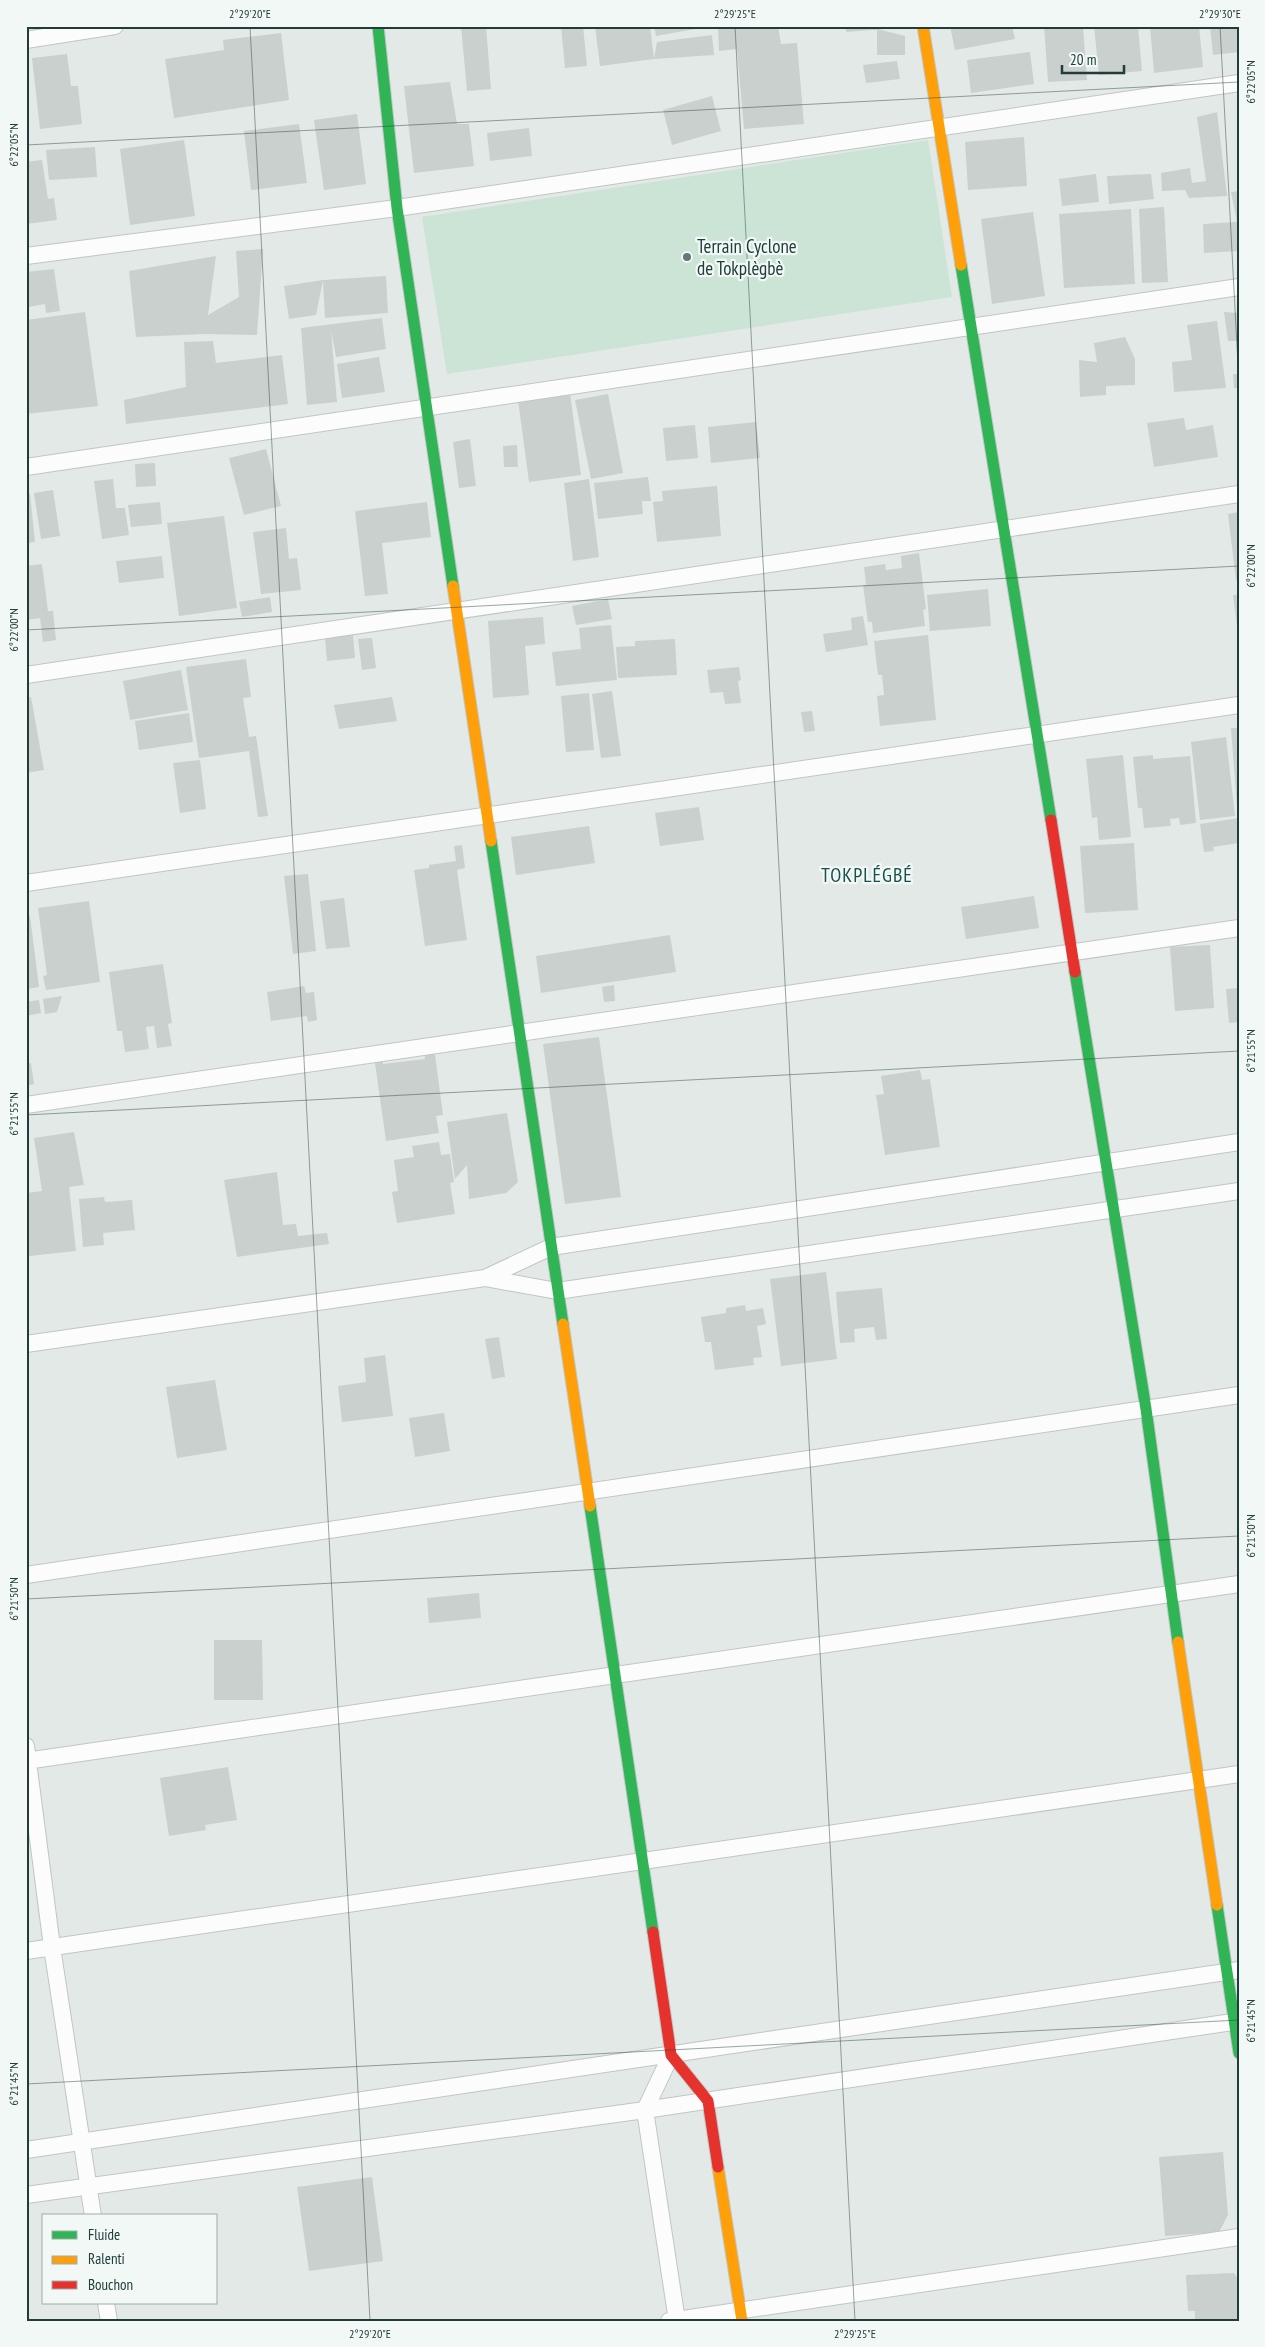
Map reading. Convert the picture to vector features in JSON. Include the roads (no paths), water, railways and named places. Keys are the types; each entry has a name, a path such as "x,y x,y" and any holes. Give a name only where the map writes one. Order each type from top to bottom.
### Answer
{"street":[{"path":"26,40 116,26"},
{"path":"378,26 396,208 671,2055 708,2101 741,2316"},
{"path":"923,26 1146,1409 1199,1780 1233,1971 1239,2053"},
{"path":"26,256 396,208 1239,83"},
{"path":"26,467 1239,287"},
{"path":"26,675 1239,494"},
{"path":"26,883 1239,705"},
{"path":"26,1105 1239,928"},
{"path":"26,1344 485,1278 551,1247 1239,1142"},
{"path":"485,1278 557,1291 1239,1191"},
{"path":"26,1575 1239,1395"},
{"path":"93,2214 52,1947 27,1756 614,1676 1239,1584"},
{"path":"26,1951 1239,1774"},
{"path":"26,2150 1233,1971"},
{"path":"26,2195 708,2101 1237,2021"},
{"path":"671,2055 645,2110 674,2320 741,2316 1239,2237"},
{"path":"106,2304 108,2321"}],"place":[{"name":"Terrain Cyclone de Tokplègbè","path":"687,257"}],"district":[{"name":"TOKPLÉGBÉ","path":"867,875"}]}
